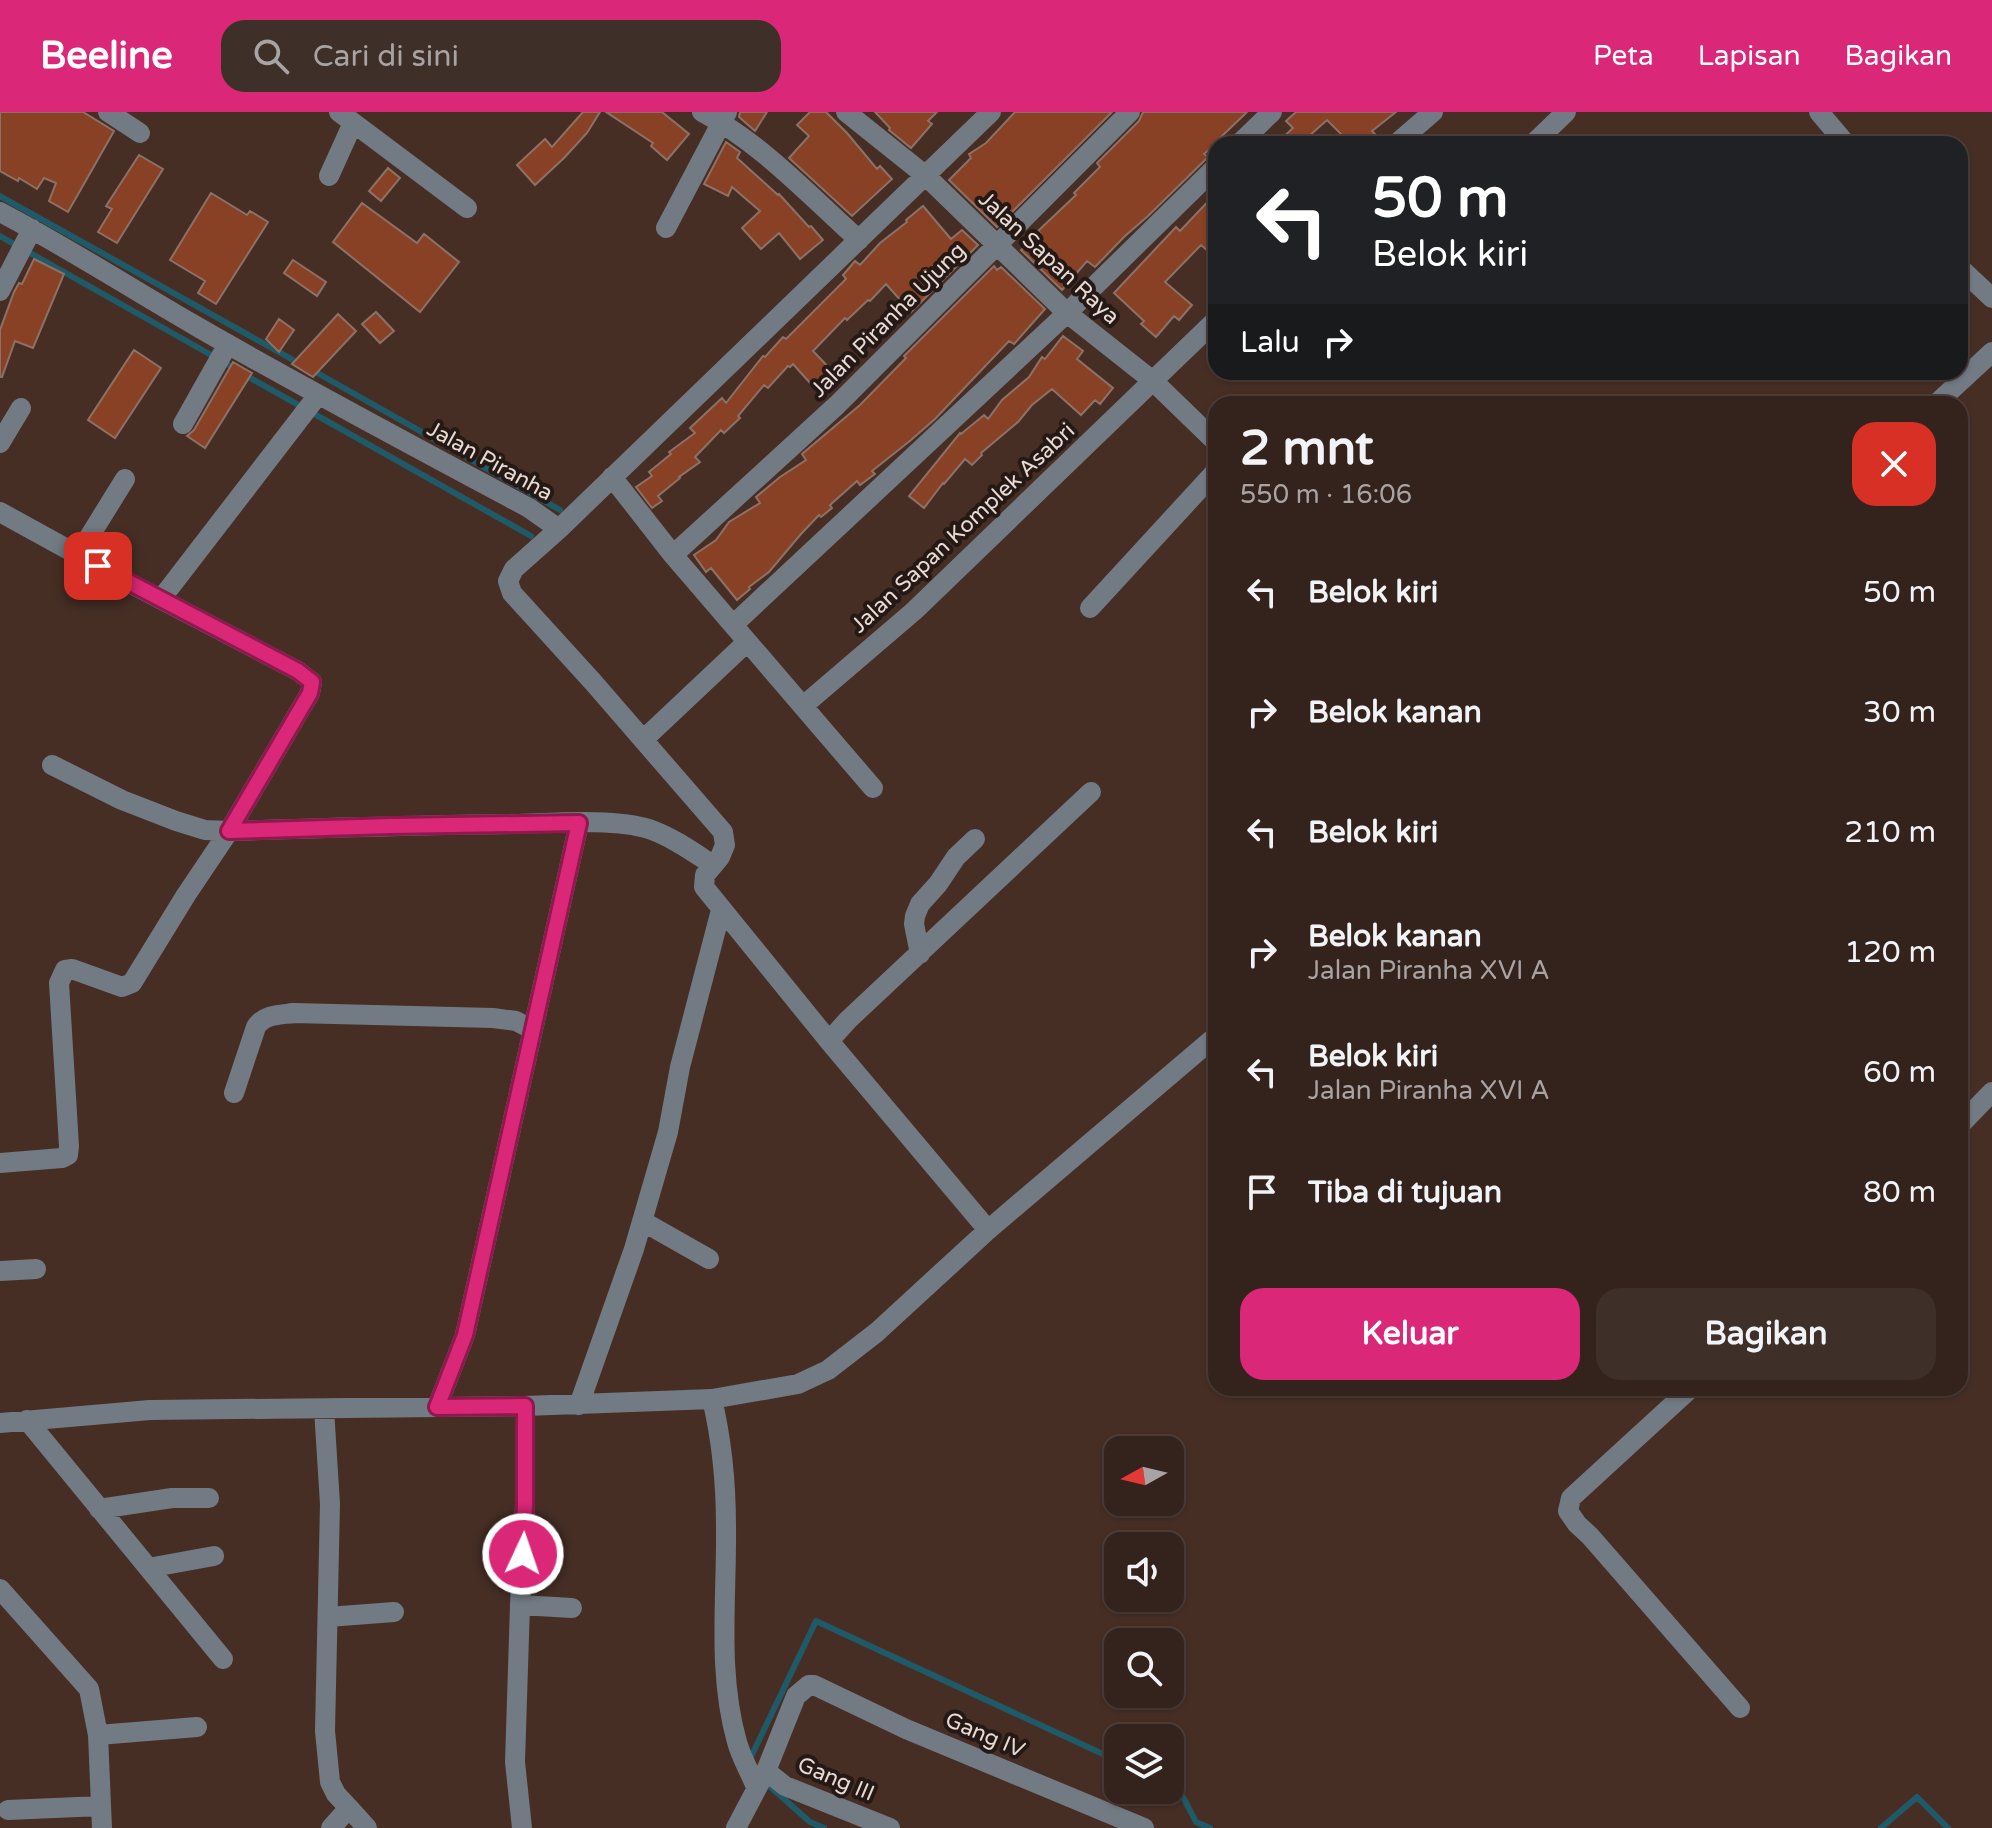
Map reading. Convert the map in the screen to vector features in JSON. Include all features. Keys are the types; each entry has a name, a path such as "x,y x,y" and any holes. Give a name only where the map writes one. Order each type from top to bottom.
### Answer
{"street":[{"path":"108,112 140,133"},
{"path":"702,112 724,117 859,240"},
{"name":"Jalan Sapan Raya","path":"846,112 926,176 1067,313 1153,381 1208,434"},
{"name":"Jalan Piranha","path":"0,212 318,395 529,508 559,529 991,112"},
{"name":"Jalan Piranha Ujung","path":"673,555 837,405 1130,112"},
{"path":"1247,136 1272,112"},
{"path":"1405,136 1433,112"},
{"path":"1541,136 1566,112"},
{"path":"1819,112 1839,136"},
{"path":"329,176 346,117 467,208"},
{"path":"666,228 724,117"},
{"path":"733,625 1067,313 1208,175"},
{"path":"0,291 32,229"},
{"path":"1968,276 1992,298"},
{"name":"Jalan Sapan Komplek Asabri","path":"803,706 914,611 1208,328"},
{"path":"183,424 228,344"},
{"path":"1968,374 1992,352"},
{"path":"1945,396 1962,380"},
{"path":"161,599 318,395"},
{"path":"0,443 21,408"},
{"path":"612,477 673,555 873,788"},
{"path":"78,555 125,479"},
{"path":"1090,608 1208,480"},
{"path":"0,512 298,671 312,682 310,693 229,831 132,983 122,987 72,969 65,970 61,976 68,1155 0,1163"},
{"path":"559,529 514,569 508,581 512,593 723,832 725,845 720,857 705,875 704,887 988,1230"},
{"path":"643,740 747,642"},
{"path":"52,765 122,800 205,830 579,823 623,825 649,829 713,865"},
{"path":"829,1041 1091,792"},
{"path":"437,1407 465,1335 579,823"},
{"path":"920,954 914,924 920,904 956,857 975,839"},
{"path":"579,1405 634,1249 668,1132 680,1067 721,910"},
{"path":"234,1093 256,1027 260,1020 268,1016 294,1013 493,1018 516,1021 533,1030"},
{"path":"0,1423 150,1410 579,1405 712,1399 798,1384 828,1370 877,1332 988,1230 1208,1043"},
{"path":"1968,1117 1992,1092"},
{"path":"642,1221 709,1259"},
{"path":"0,1271 36,1269"},
{"path":"1682,1396 1571,1498 1568,1511 1740,1708"},
{"path":"712,1399 719,1428 726,1525 724,1629 727,1692 737,1744 761,1779 736,1828"},
{"path":"522,1828 515,1762 525,1504 525,1406"},
{"path":"324,1409 330,1504 325,1731 330,1782 336,1794 367,1828"},
{"path":"27,1420 223,1659"},
{"path":"99,1509 172,1498 209,1498"},
{"path":"148,1568 214,1556"},
{"path":"0,1589 89,1689 98,1735 102,1828"},
{"path":"520,1605 572,1608"},
{"path":"328,1617 394,1612"},
{"name":"Gang IV","path":"761,1779 796,1696 809,1685 814,1685 906,1729 1144,1828"},
{"path":"98,1735 197,1727"},
{"name":"Gang III","path":"761,1779 890,1828"},
{"path":"8,1810 101,1806"},
{"path":"331,1828 349,1808"}],"building":[{"path":"0,112 83,112 114,131 68,212 49,201 56,183 44,178 37,189 0,171"},
{"path":"583,112 600,112 587,133 535,185 517,165 545,139 552,147"},
{"path":"606,112 662,112 689,134 667,160 651,146 653,143"},
{"path":"740,112 767,112 755,131 739,117"},
{"path":"810,112 826,112 877,169 880,166 892,179 852,216 789,158 809,136 797,125"},
{"path":"875,112 937,112 928,121 932,124 911,148 889,130"},
{"path":"1015,112 1112,112 997,227 949,180 971,158 969,154 986,143"},
{"path":"1143,112 1247,112 1222,136 1208,136 1208,151 1204,154 1208,157 1095,267 1087,261 1062,290 1021,250 1076,195 1074,193 1100,167 1097,163 1139,121"},
{"path":"1296,112 1396,112 1372,131 1373,136 1343,136 1327,120 1309,136 1284,136 1293,128 1286,121"},
{"path":"726,142 740,152 737,158 779,194 823,240 800,259 779,233 761,249 742,228 760,211 732,187 728,196 704,184"},
{"path":"139,155 163,169 117,243 98,232 112,209 106,206"},
{"path":"388,168 400,178 381,201 369,191"},
{"path":"211,193 247,215 250,211 268,222 216,304 198,293 205,281 170,260"},
{"path":"1208,201 1208,251 1201,245 1165,282 1192,305 1179,320 1174,316 1156,337 1114,293 1176,227 1180,231"},
{"path":"362,203 417,243 424,234 459,262 420,312 333,242"},
{"path":"923,206 951,239 962,230 978,245 911,312 886,284 870,301 847,320 845,318 813,351 837,376 819,393 793,364 788,366 768,388 764,385 738,416 740,418 724,433 721,430 695,457 700,462 658,496 662,501 652,508 636,487 652,476 649,472 695,433 690,428 722,398 726,403 763,356 783,337 786,339 846,279 843,275 855,261 860,265"},
{"path":"34,259 64,274 33,348 15,341 0,377 0,330 14,292 19,283 22,284"},
{"path":"293,260 326,282 317,296 284,273"},
{"path":"994,266 997,270 1001,267 1045,309 1014,344 1009,341 935,419 872,471 875,474 860,485 857,481 830,505 832,508 821,517 819,515 769,572 737,600 711,568 706,572 694,555 716,540 729,522 760,503 756,497 806,460 802,454 860,405"},
{"path":"376,312 394,331 380,343 362,324"},
{"path":"338,314 356,331 313,377 292,364"},
{"path":"279,319 294,330 279,352 266,339"},
{"path":"1063,336 1083,351 1077,359 1113,388 1100,404 1095,400 1081,415 1052,389 981,453 972,465 965,459 924,508 909,496 960,433 984,415 988,419"},
{"path":"134,350 161,368 115,438 88,420"},
{"path":"233,362 252,373 205,448 187,436 194,430"}],"waterway":[{"path":"0,196 302,365"},
{"path":"0,236 236,369"},
{"path":"312,370 560,510"},
{"path":"245,375 531,536"},
{"path":"749,1761 816,1621 1104,1755"},
{"path":"766,1783 810,1822 824,1828"},
{"path":"1881,1828 1917,1797 1948,1828"},
{"path":"1184,1799 1196,1822 1210,1828"}],"route":[{"path":"98,566 298,671 312,682 310,693 229,831 579,823 465,1335 437,1407 525,1406 523,1554"}]}
